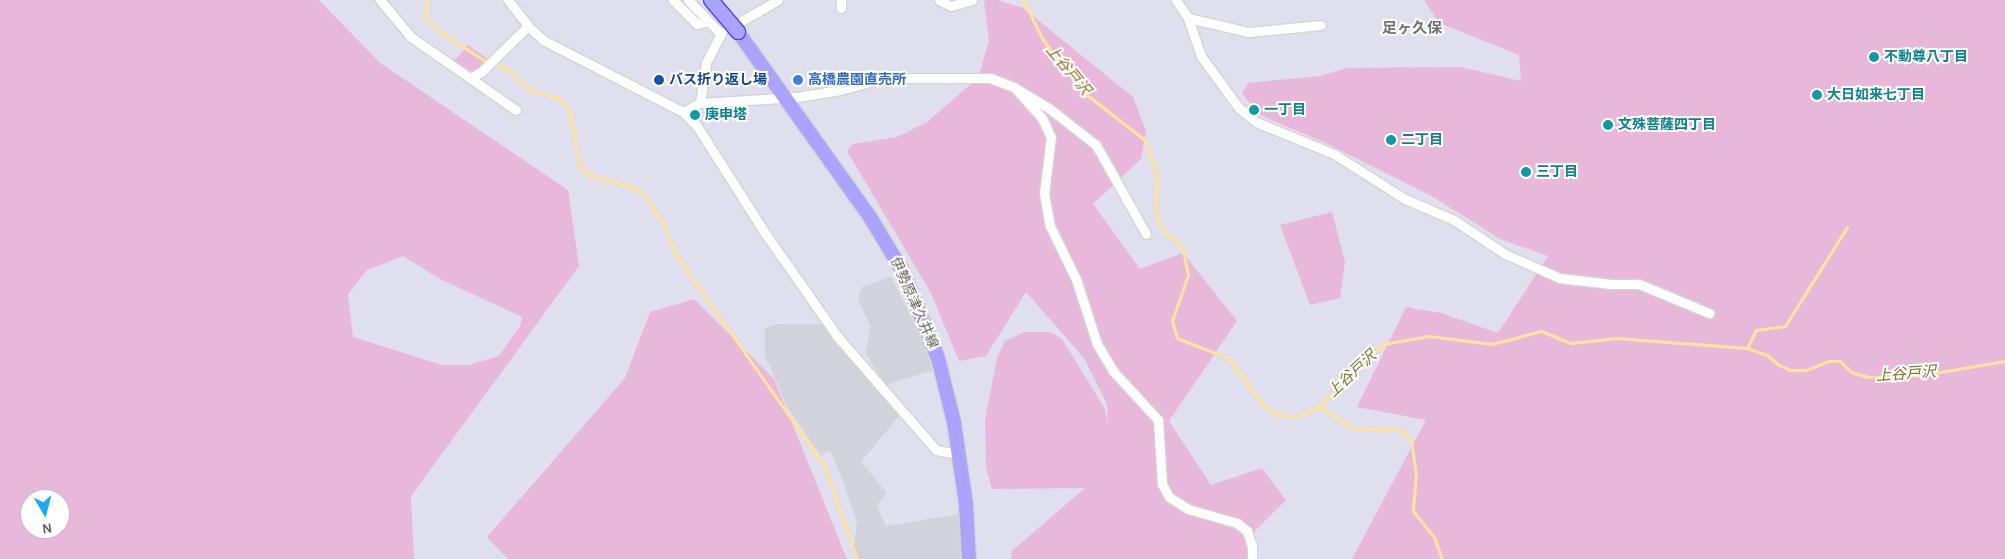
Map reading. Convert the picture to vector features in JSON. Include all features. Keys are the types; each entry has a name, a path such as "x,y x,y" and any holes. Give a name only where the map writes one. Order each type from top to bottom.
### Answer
{"main road":[{"name":"伊勢原津久井線","path":"711,0 740,26 785,96 870,217 902,270 938,358 959,454 969,559"}],"street":[{"path":"380,0 410,37 516,110"},
{"path":"508,0 528,26 543,40 683,112 697,126 765,233 837,336 936,450 959,454"},
{"path":"673,0 697,24 705,22"},
{"path":"688,0 705,22 722,33 706,62 700,103"},
{"path":"740,26 778,0"},
{"path":"939,0 951,6 972,0"},
{"path":"1176,0 1188,18 1201,56 1238,107 1256,122 1334,154 1406,200 1454,220 1505,254 1560,278 1611,284 1639,284 1709,313"},
{"path":"1188,18 1249,32 1321,25"},
{"path":"470,78 481,72 528,26"},
{"path":"683,112 700,103 840,90 873,80 898,77 974,76 990,78 1014,87 1050,109 1096,145 1146,234"},
{"path":"1014,87 1042,118 1051,137 1044,193 1050,226 1076,280 1097,344 1113,371 1158,420 1162,484 1170,497 1188,508 1237,523 1247,531 1252,559"}],"shaded area":[{"path":"0,0 319,0 380,63 568,190 579,266 411,496 414,559 0,559","holes":["403,256 440,279 522,317 520,326 499,356 468,365 442,365 353,337 348,294 367,270"]},
{"path":"984,0 997,0 1023,8 1133,97 1146,131 1141,159 1093,204 1140,269 1183,253 1237,321 1169,421 1211,485 1262,468 1286,500 1255,531 1247,549 1251,559 1011,559 1012,551 1085,488 992,489 986,467 985,420 997,358 1005,341 1025,332 1051,332 1062,339 1105,409 1108,427 1107,404 1084,358 1026,292 986,356 959,361 931,293 847,151 853,144 897,137 927,122 978,78 989,41"},
{"path":"1424,0 2005,0 2005,559 1352,559 1426,420 1357,407 1406,307 1441,313 1498,333 1548,256 1500,239 1435,198 1328,144 1258,114 1242,93 1248,83 1320,76 1347,68 1461,67 1521,81 1519,55 1439,23"},
{"path":"468,45 489,60 486,65 468,74 453,62"},
{"path":"1332,212 1345,262 1340,298 1310,305 1280,225"},
{"path":"891,277 923,341 933,370 886,385 865,353 871,328 858,299 862,287"},
{"path":"694,299 774,379 847,559 508,559 487,537 625,378 650,312"},
{"path":"778,324 822,324 899,416 861,462 887,493 877,506 886,526 959,514 960,559 859,559 854,546 857,522 837,465 830,451 821,456 786,405 765,355 765,328"}],"waterway":[{"path":"427,0 425,18 438,30 482,59 509,70 529,90 558,98 569,109 580,167 592,176 633,187 643,194 662,221 675,254 825,467 857,559"},
{"name":"上谷戸沢","path":"1023,0 1043,40 1087,95 1145,140 1157,175 1155,213 1164,232 1182,246 1188,275 1172,321 1177,338 1228,358 1263,405 1278,415 1298,416 1319,406 1383,344 1429,336 1492,344 1541,331 1571,343 1616,338 1747,348 1767,355 1779,365 1790,370 1806,370 1828,361 1840,361 1851,372 1868,377 1923,375 2005,361"},
{"path":"1747,348 1756,330 1785,326 1847,227"},
{"path":"1319,406 1352,428 1400,430 1411,440 1416,474 1413,511 1434,537 1442,559"}],"place":[{"name":"不動尊八丁目","path":"1874,57"},
{"name":"バス折り返し場","path":"659,80"},
{"name":"高橋農園直売所","path":"798,80"},
{"name":"大日如来七丁目","path":"1817,95"},
{"name":"一丁目","path":"1254,110"},
{"name":"庚申塔","path":"695,115"},
{"name":"文殊菩薩四丁目","path":"1608,125"},
{"name":"二丁目","path":"1391,140"},
{"name":"三丁目","path":"1526,172"}],"district":[{"name":"足ヶ久保","path":"1412,29"}]}
